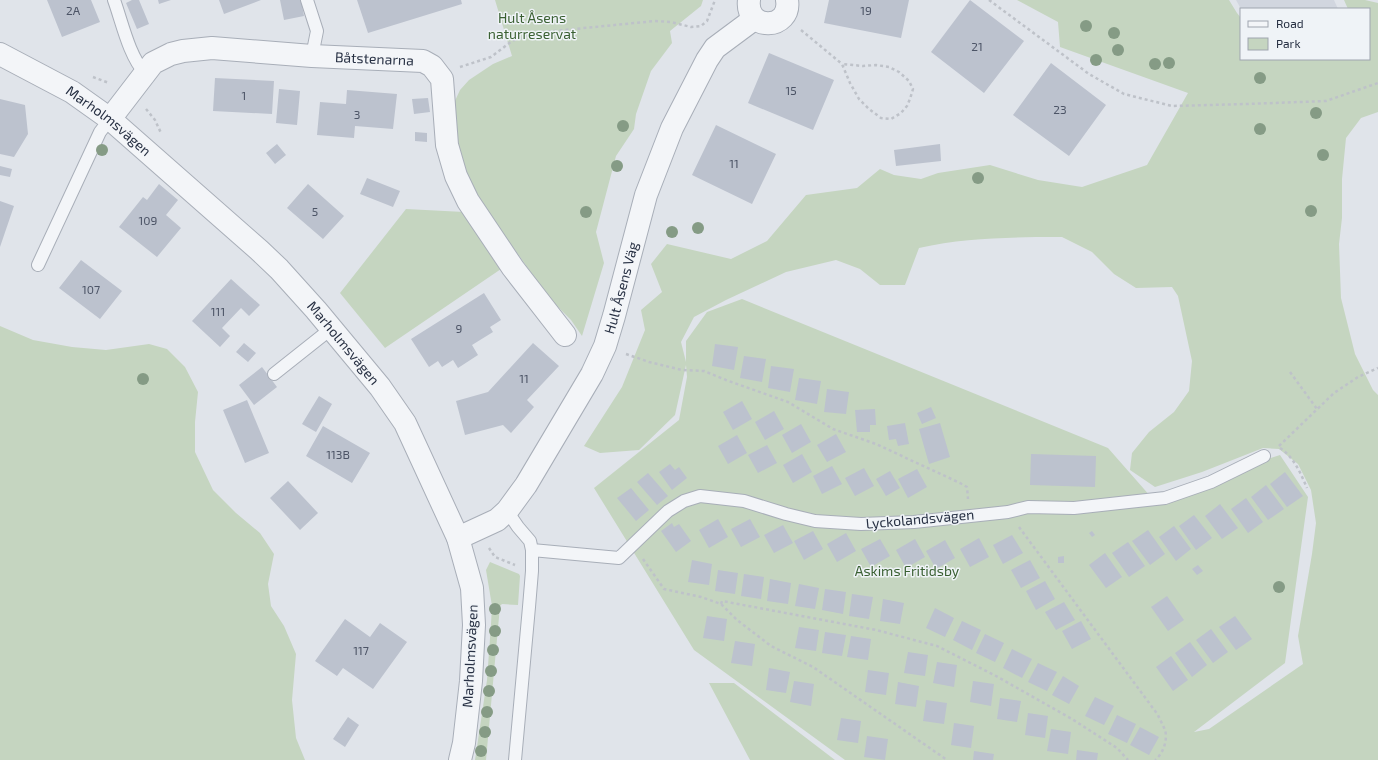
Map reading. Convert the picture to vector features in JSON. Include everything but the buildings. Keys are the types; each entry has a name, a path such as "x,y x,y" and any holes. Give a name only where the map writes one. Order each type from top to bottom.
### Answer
{"street":[{"name":"Hult Åsens Väg","path":"458,538 496,520 507,512 526,485 592,374 604,346 614,316 646,195 672,128 707,60 715,48 752,9 760,22 773,23 785,8"},
{"name":"Båtstenarna","path":"110,119 153,63 171,54 183,51 212,48 312,56 423,61 432,66 439,74"},
{"name":"Marholmsvägen","path":"0,54 72,92 110,119 279,269 332,328 380,387 405,423 458,538 472,588 474,625 471,681 464,743 460,760"},
{"path":"439,74 444,86 447,145 456,176 468,201 513,268 565,335"}],"lane":[{"path":"114,0 133,54 138,65 145,73"},
{"path":"307,0 317,31 312,56"},
{"path":"38,265 100,132 110,119"},
{"path":"274,374 332,328"},
{"name":"Lyckolandsvägen","path":"532,550 619,558 668,511 684,501 700,496 744,501 815,522 861,524 914,522 1008,512 1028,507 1074,508 1165,498 1212,482 1264,456"},
{"path":"507,512 518,528 530,541 532,550 532,571 515,760"}],"path":[{"path":"439,74 491,57 512,41 534,33 655,21 671,22 691,27 701,26 707,21 715,0"},
{"path":"989,0 1088,74 1124,94 1172,106 1326,101 1378,84"},
{"path":"785,8 842,64 859,99 869,110 881,118 891,119 901,113 907,106 913,89 909,81 899,72 889,67 876,65 863,66 842,64"},
{"path":"604,346 650,362 682,370 704,371 788,402 833,429 876,444 967,487 969,501 968,516"},
{"path":"1287,438 1334,393 1358,376 1378,368"},
{"path":"1290,372 1317,409"},
{"path":"1278,446 1285,451 1299,470 1307,488"},
{"path":"1008,512 1158,715 1165,730 1165,741 1160,756 1155,760"},
{"path":"633,544 664,589 701,596 721,604 736,620 771,646 813,667 947,760"},
{"path":"721,604 722,601 868,629 937,646 996,676 1072,719 1117,748 1128,760"}],"shaded area":[{"path":"1236,0 1334,0 1338,8 1240,8"}],"green space":[{"name":"Hult Åsens naturreservat","path":"495,0 703,0 701,6 670,31 672,43 651,71 636,114 634,129 616,156 596,232 604,263 582,336 571,320 549,298 515,250 484,211 458,154 454,103 460,90 469,80 493,64 512,56"},
{"name":"Askims Fritidsby","path":"1017,0 1229,0 1240,17 1240,60 1370,60 1370,8 1348,8 1344,0 1365,0 1378,3 1378,112 1361,118 1346,138 1342,179 1342,218 1339,244 1341,298 1355,354 1373,390 1378,395 1378,760 845,760 694,650 594,488 679,420 687,377 686,365 675,415 639,450 600,453 584,446 622,387 645,330 641,310 662,292 651,264 667,244 731,259 767,241 806,195 857,188 880,169 894,175 921,179 938,173 990,165 1038,180 1082,187 1147,165 1188,93 1060,47 1058,22","holes":["1021,237 1062,237 1092,252 1114,274 1136,288 1172,287 1178,296 1192,361 1189,391 1174,412 1149,432 1132,453 1130,470 1155,487 1202,472 1263,448 1279,449 1298,464 1311,490 1316,523 1298,636 1303,664 1209,729 1194,732 1285,663 1308,497 1280,455 1151,497 1108,448 742,299 707,312 686,341 686,362 681,342 694,317 726,300 786,272 836,260 860,269 880,285 905,285 919,248 934,245"]},
{"path":"406,209 464,212 501,269 385,348 340,293"},
{"path":"0,326 33,340 72,347 106,350 149,344 167,349 185,367 198,392 195,422 195,452 213,490 236,513 260,533 274,554 268,584 271,606 284,626 296,654 292,700 296,738 305,760 0,760"},
{"path":"490,562 519,574 518,605 502,604 500,606 486,760 475,760 487,680 492,606 486,570"},
{"path":"709,683 734,683 835,760 750,760"}]}
